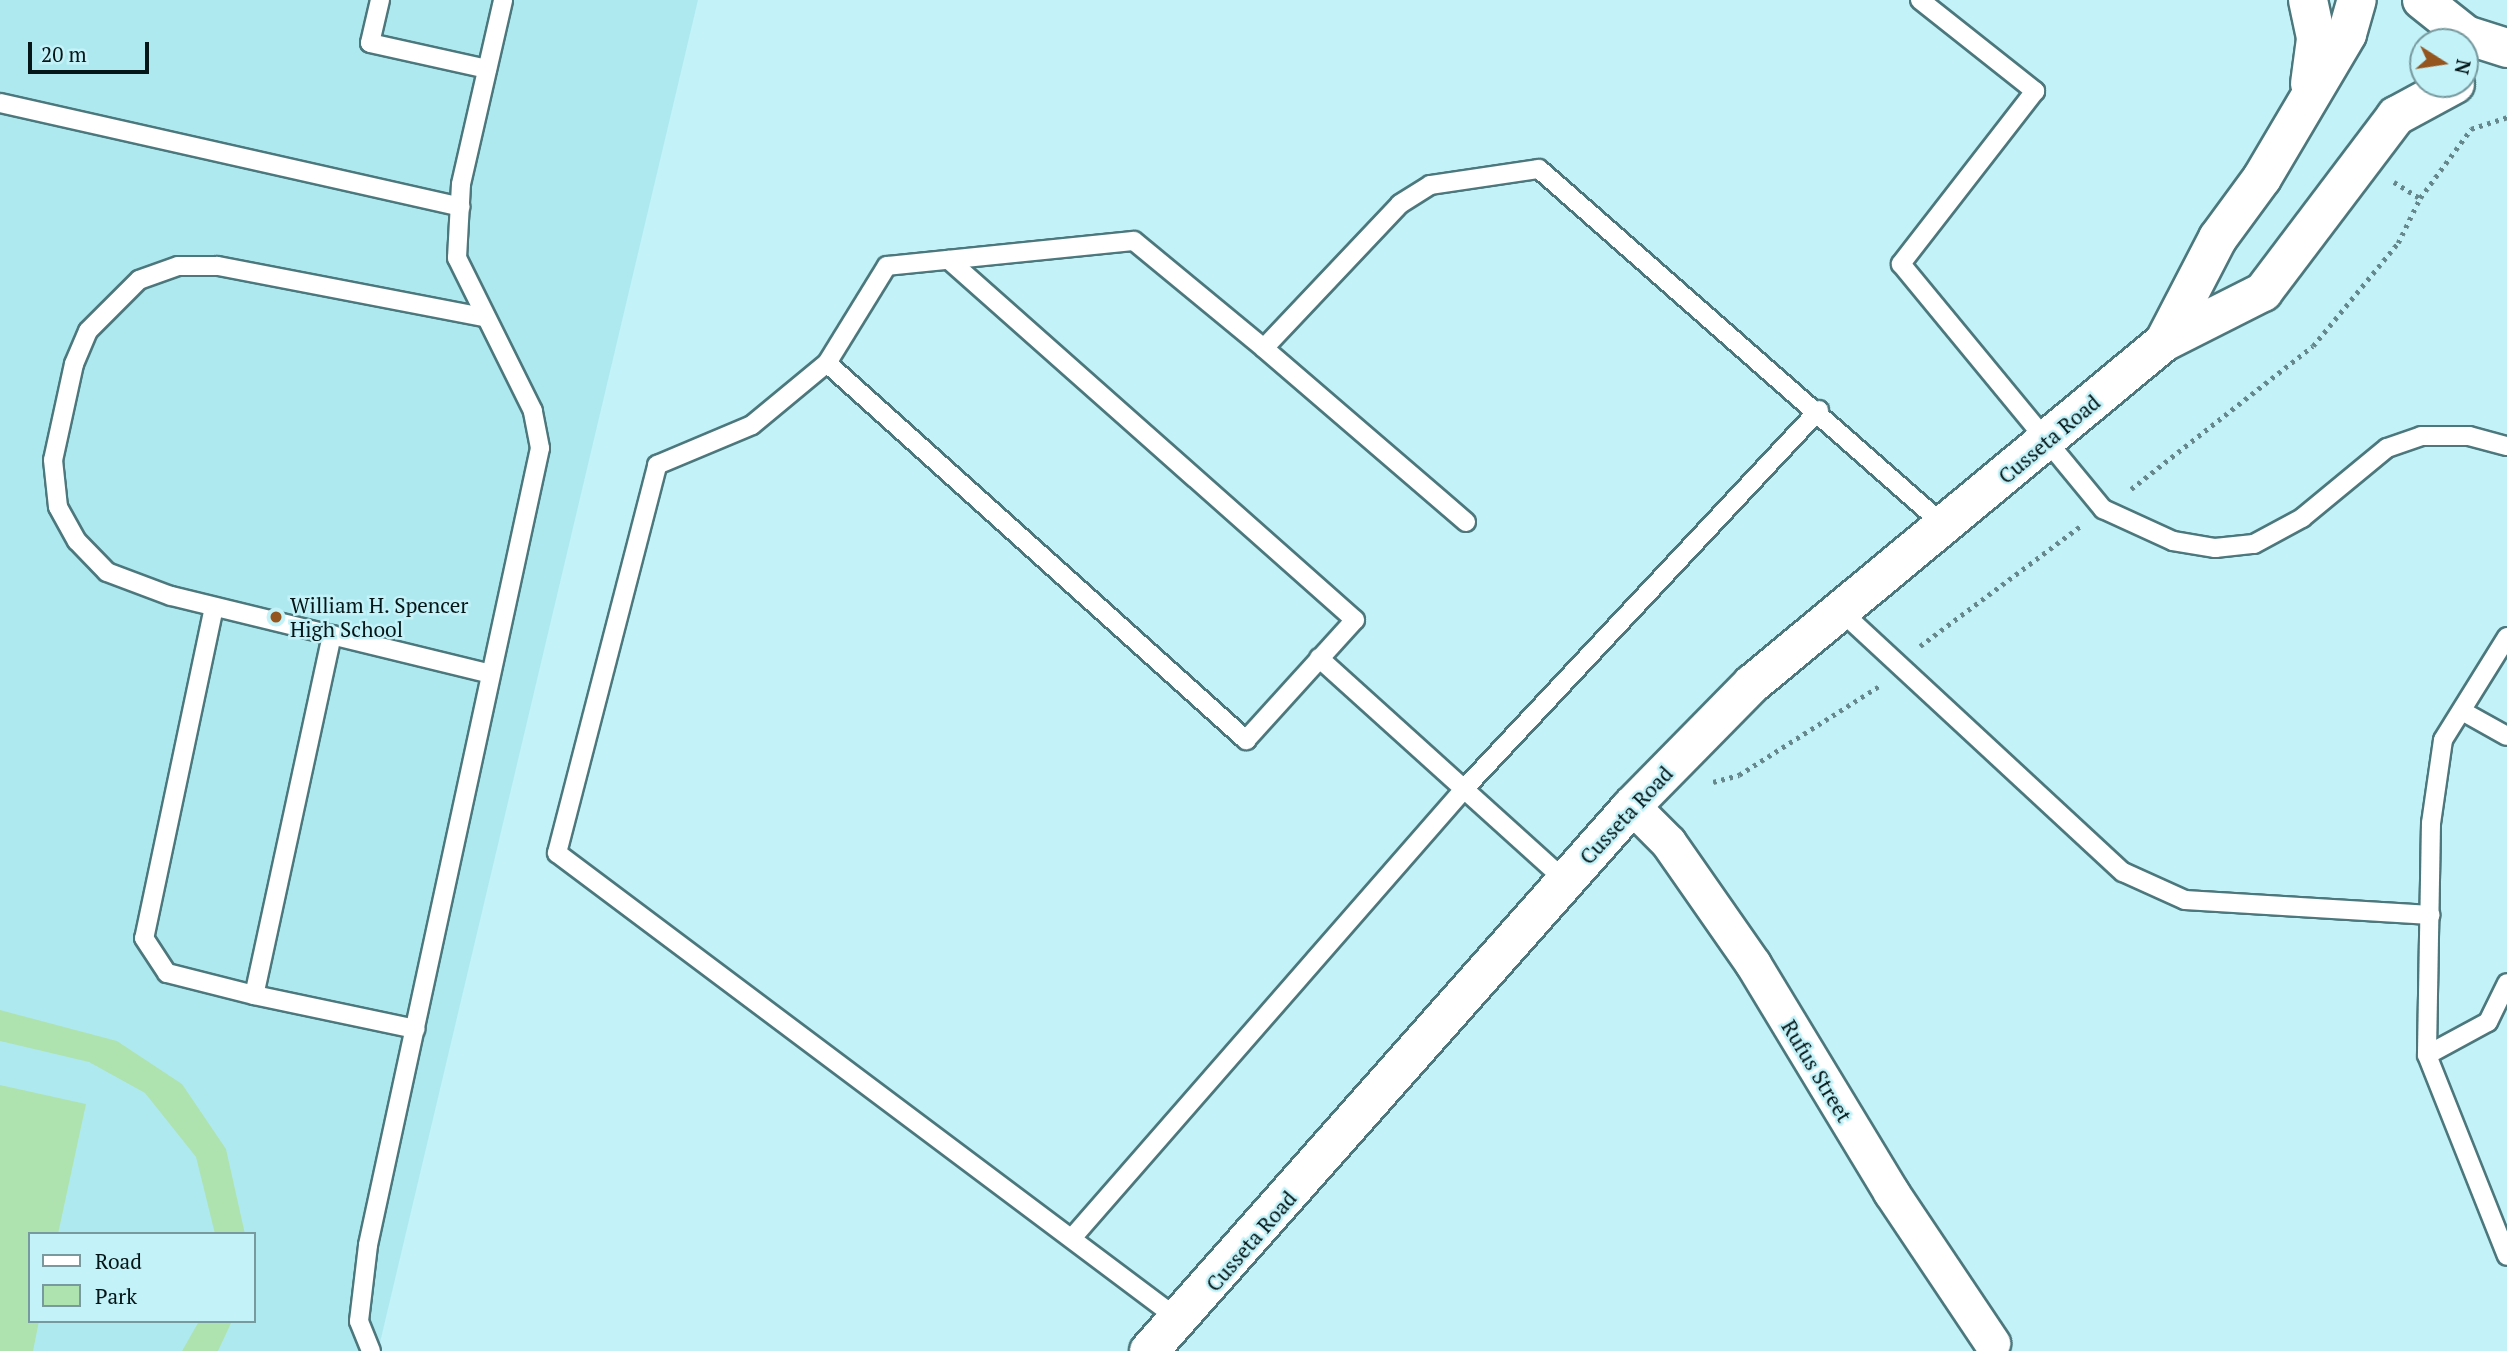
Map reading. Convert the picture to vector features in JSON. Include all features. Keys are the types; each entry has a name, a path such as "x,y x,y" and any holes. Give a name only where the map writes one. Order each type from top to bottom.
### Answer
{"street":[{"path":"2300,113 2316,39 2308,0"},
{"name":"Cusseta Road","path":"2164,342 2218,238 2300,113 2347,34 2357,0"},
{"path":"2422,0 2466,35 2507,48"},
{"path":"2479,75 2507,66"},
{"name":"Cusseta Road","path":"1149,1351 1181,1321 1565,880 1632,806 1752,684 1844,614 2164,342 2263,292 2396,116 2429,98"},
{"name":"Rufus Street","path":"1632,806 1668,842 1752,964 1891,1192 1992,1343"}],"lane":[{"path":"380,0 370,43 487,69"},
{"path":"371,1351 359,1321 368,1245 540,448 533,411 482,317 457,258 460,207 503,0"},
{"path":"1920,0 2035,91 1901,264 2103,509 2173,541 2215,548 2254,544 2302,519 2387,447 2421,436 2469,436 2507,446"},
{"path":"0,103 460,207"},
{"path":"1264,348 1400,204 1430,185 1539,169 1819,410 1945,526"},
{"path":"1181,1321 557,853 657,465 752,425 827,363 887,266 1134,241 1264,348 1466,522"},
{"path":"827,363 1245,740 1355,620 949,260"},
{"path":"482,317 217,266 178,266 139,280 111,303 88,331 74,364 53,460 58,507 77,541 107,572 214,607 491,674"},
{"path":"1072,1238 1465,788 1819,410"},
{"path":"214,607 144,938 167,973 254,995 415,1029"},
{"path":"1844,614 1902,663 2123,872 2185,900 2431,915"},
{"path":"254,995 332,635"},
{"path":"2507,637 2443,740 2431,823 2427,1055 2507,1256"},
{"path":"1319,658 1565,880"},
{"path":"2462,711 2507,736"},
{"path":"2427,1055 2488,1022 2507,983"}],"path":[{"path":"1663,774 1723,783 1869,696 1902,663 2103,509 2258,396 2313,346 2398,243 2420,198"}],"shaded area":[{"name":"William H. Spencer High School","path":"0,0 698,0 378,1351 0,1351"}],"green space":[{"path":"0,1010 117,1041 182,1084 226,1149 245,1232 215,1232 196,1157 145,1093 89,1062 0,1041"},
{"path":"0,1085 86,1104 58,1232 28,1232 28,1323 39,1323 33,1351 0,1351"},
{"path":"198,1323 231,1323 218,1351 182,1351"}],"place":[{"name":"William H. Spencer High School","path":"276,617"}]}
